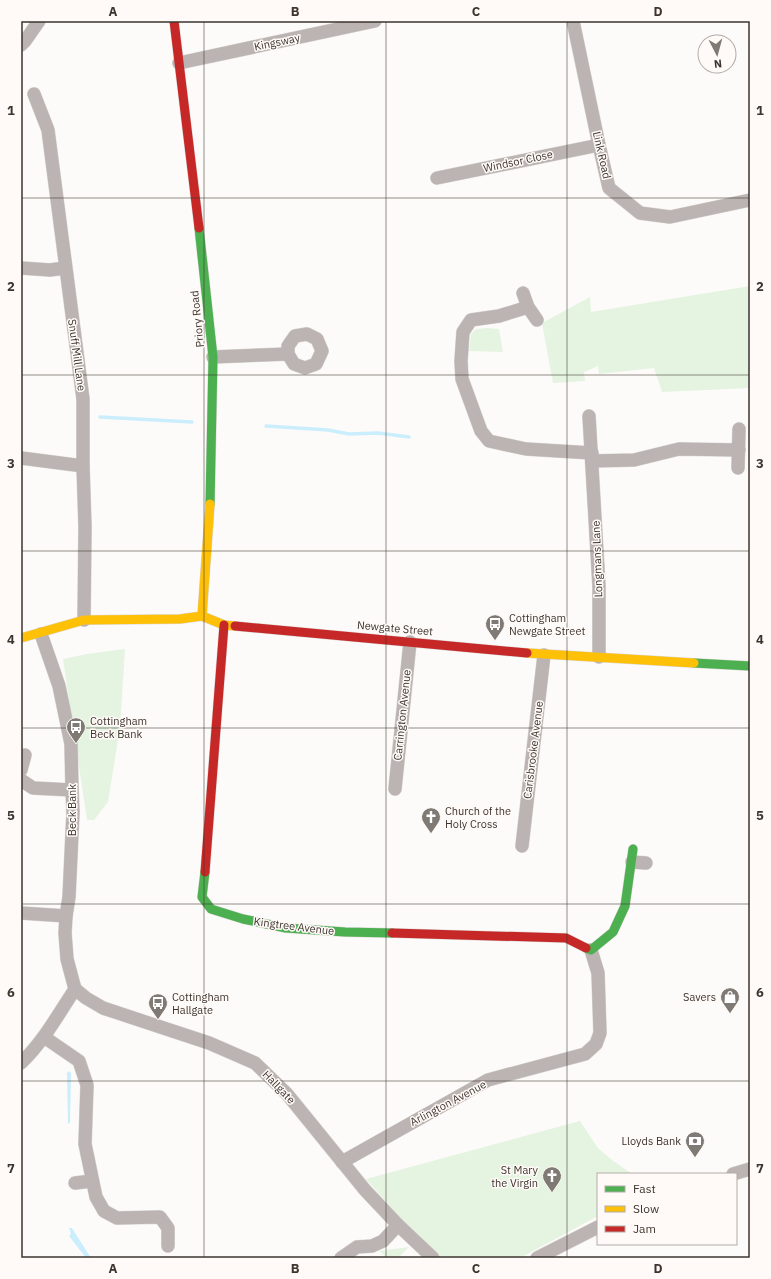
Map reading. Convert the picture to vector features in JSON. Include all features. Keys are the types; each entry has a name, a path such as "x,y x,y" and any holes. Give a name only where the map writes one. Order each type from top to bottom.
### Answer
{"street":[{"path":"21,45 26,41 39,21"},
{"name":"Priory Road","path":"174,21 205,277 213,357 211,491 202,616"},
{"name":"Kingsway","path":"179,63 375,21"},
{"name":"Link Road","path":"573,21 598,145 609,188 640,213 670,217 750,200"},
{"name":"Snuff Mill Lane","path":"34,94 48,130 83,399 82,466 84,527 84,620"},
{"name":"Windsor Close","path":"437,178 598,145"},
{"path":"21,268 50,270 65,268"},
{"path":"523,293 528,307 537,320"},
{"path":"528,307 499,316 471,320 463,332 461,361 462,379 481,431 489,441 526,449 592,457 634,460 679,449 738,450"},
{"path":"213,357 288,354"},
{"name":"Longmans Lane","path":"589,416 598,587 598,658"},
{"path":"738,468 739,430"},
{"path":"21,458 82,466"},
{"path":"21,638 41,634 84,620 180,619 202,616"},
{"name":"Newgate Street","path":"202,616 224,625 544,655 750,666"},
{"name":"Kingtree Avenue","path":"224,625 208,840 202,897 211,909 243,920 286,928 368,933 566,938 590,950"},
{"name":"Beck Bank","path":"41,634 60,686 71,744 73,812 69,896 65,933 67,959 76,989"},
{"name":"Carrington Avenue","path":"395,789 410,642"},
{"name":"Carisbrooke Avenue","path":"522,846 544,655"},
{"path":"21,770 25,756"},
{"path":"21,780 33,788 72,790"},
{"path":"590,950 613,932 625,906 632,856 646,863"},
{"path":"21,913 66,916"},
{"name":"Arlington Avenue","path":"342,1162 488,1080 585,1054 596,1044 600,1033 598,973 590,950"},
{"path":"21,1063 44,1037 76,989"},
{"name":"Hallgate","path":"76,989 86,998 103,1008 209,1043 255,1063 287,1094 365,1190 398,1225 433,1258"},
{"path":"44,1037 79,1061 87,1085 85,1144 96,1197 104,1211 117,1218 160,1217 168,1228 168,1246"},
{"path":"736,1173 750,1169"},
{"path":"75,1183 92,1181"},
{"path":"341,1258 357,1248 372,1246 383,1241 398,1225"},
{"path":"537,1258 597,1228"}],"green space":[{"path":"750,286 750,388 662,392 654,368 599,374 598,366 584,372 585,381 553,383 542,323 590,297 591,312"},
{"path":"476,329 499,329 503,352 469,351 471,334"},
{"path":"125,649 120,727 108,802 94,820 87,820 63,659"},
{"path":"580,1121 598,1148 631,1173 597,1173 597,1217 520,1258 445,1258 437,1254 401,1219 366,1179"},
{"path":"409,1247 398,1258 387,1258 379,1251"}],"water":[{"path":"68,1071 71,1073 70,1123 68,1124 67,1073"},
{"path":"69,1228 72,1228 91,1258 86,1258 69,1236 71,1234"}],"waterway":[{"path":"100,417 192,422"},
{"path":"266,426 328,430 349,434 378,433 409,437"}],"traffic: fast":[{"path":"199,228 213,357 210,504"},
{"path":"694,663 750,666"},
{"path":"586,948 591,950 613,932 625,906 633,849"},
{"path":"205,872 202,897 211,909 243,919 286,928 345,932 392,933"}],"traffic: slow":[{"path":"202,616 210,504"},
{"path":"21,638 84,620 180,619 202,616 224,625 235,626"},
{"path":"527,653 694,663"}],"traffic: jam":[{"path":"174,21 199,228"},
{"path":"205,872 224,625"},
{"path":"235,626 527,653"},
{"path":"392,933 566,938 586,948"}],"place":[{"name":"Cottingham Newgate Street","path":"495,641"},
{"name":"Cottingham Beck Bank","path":"76,744"},
{"name":"Church of the Holy Cross","path":"431,834"},
{"name":"Savers","path":"730,1014"},
{"name":"Cottingham Hallgate","path":"158,1020"},
{"name":"Lloyds Bank","path":"695,1158"},
{"name":"St Mary the Virgin","path":"552,1193"}]}
